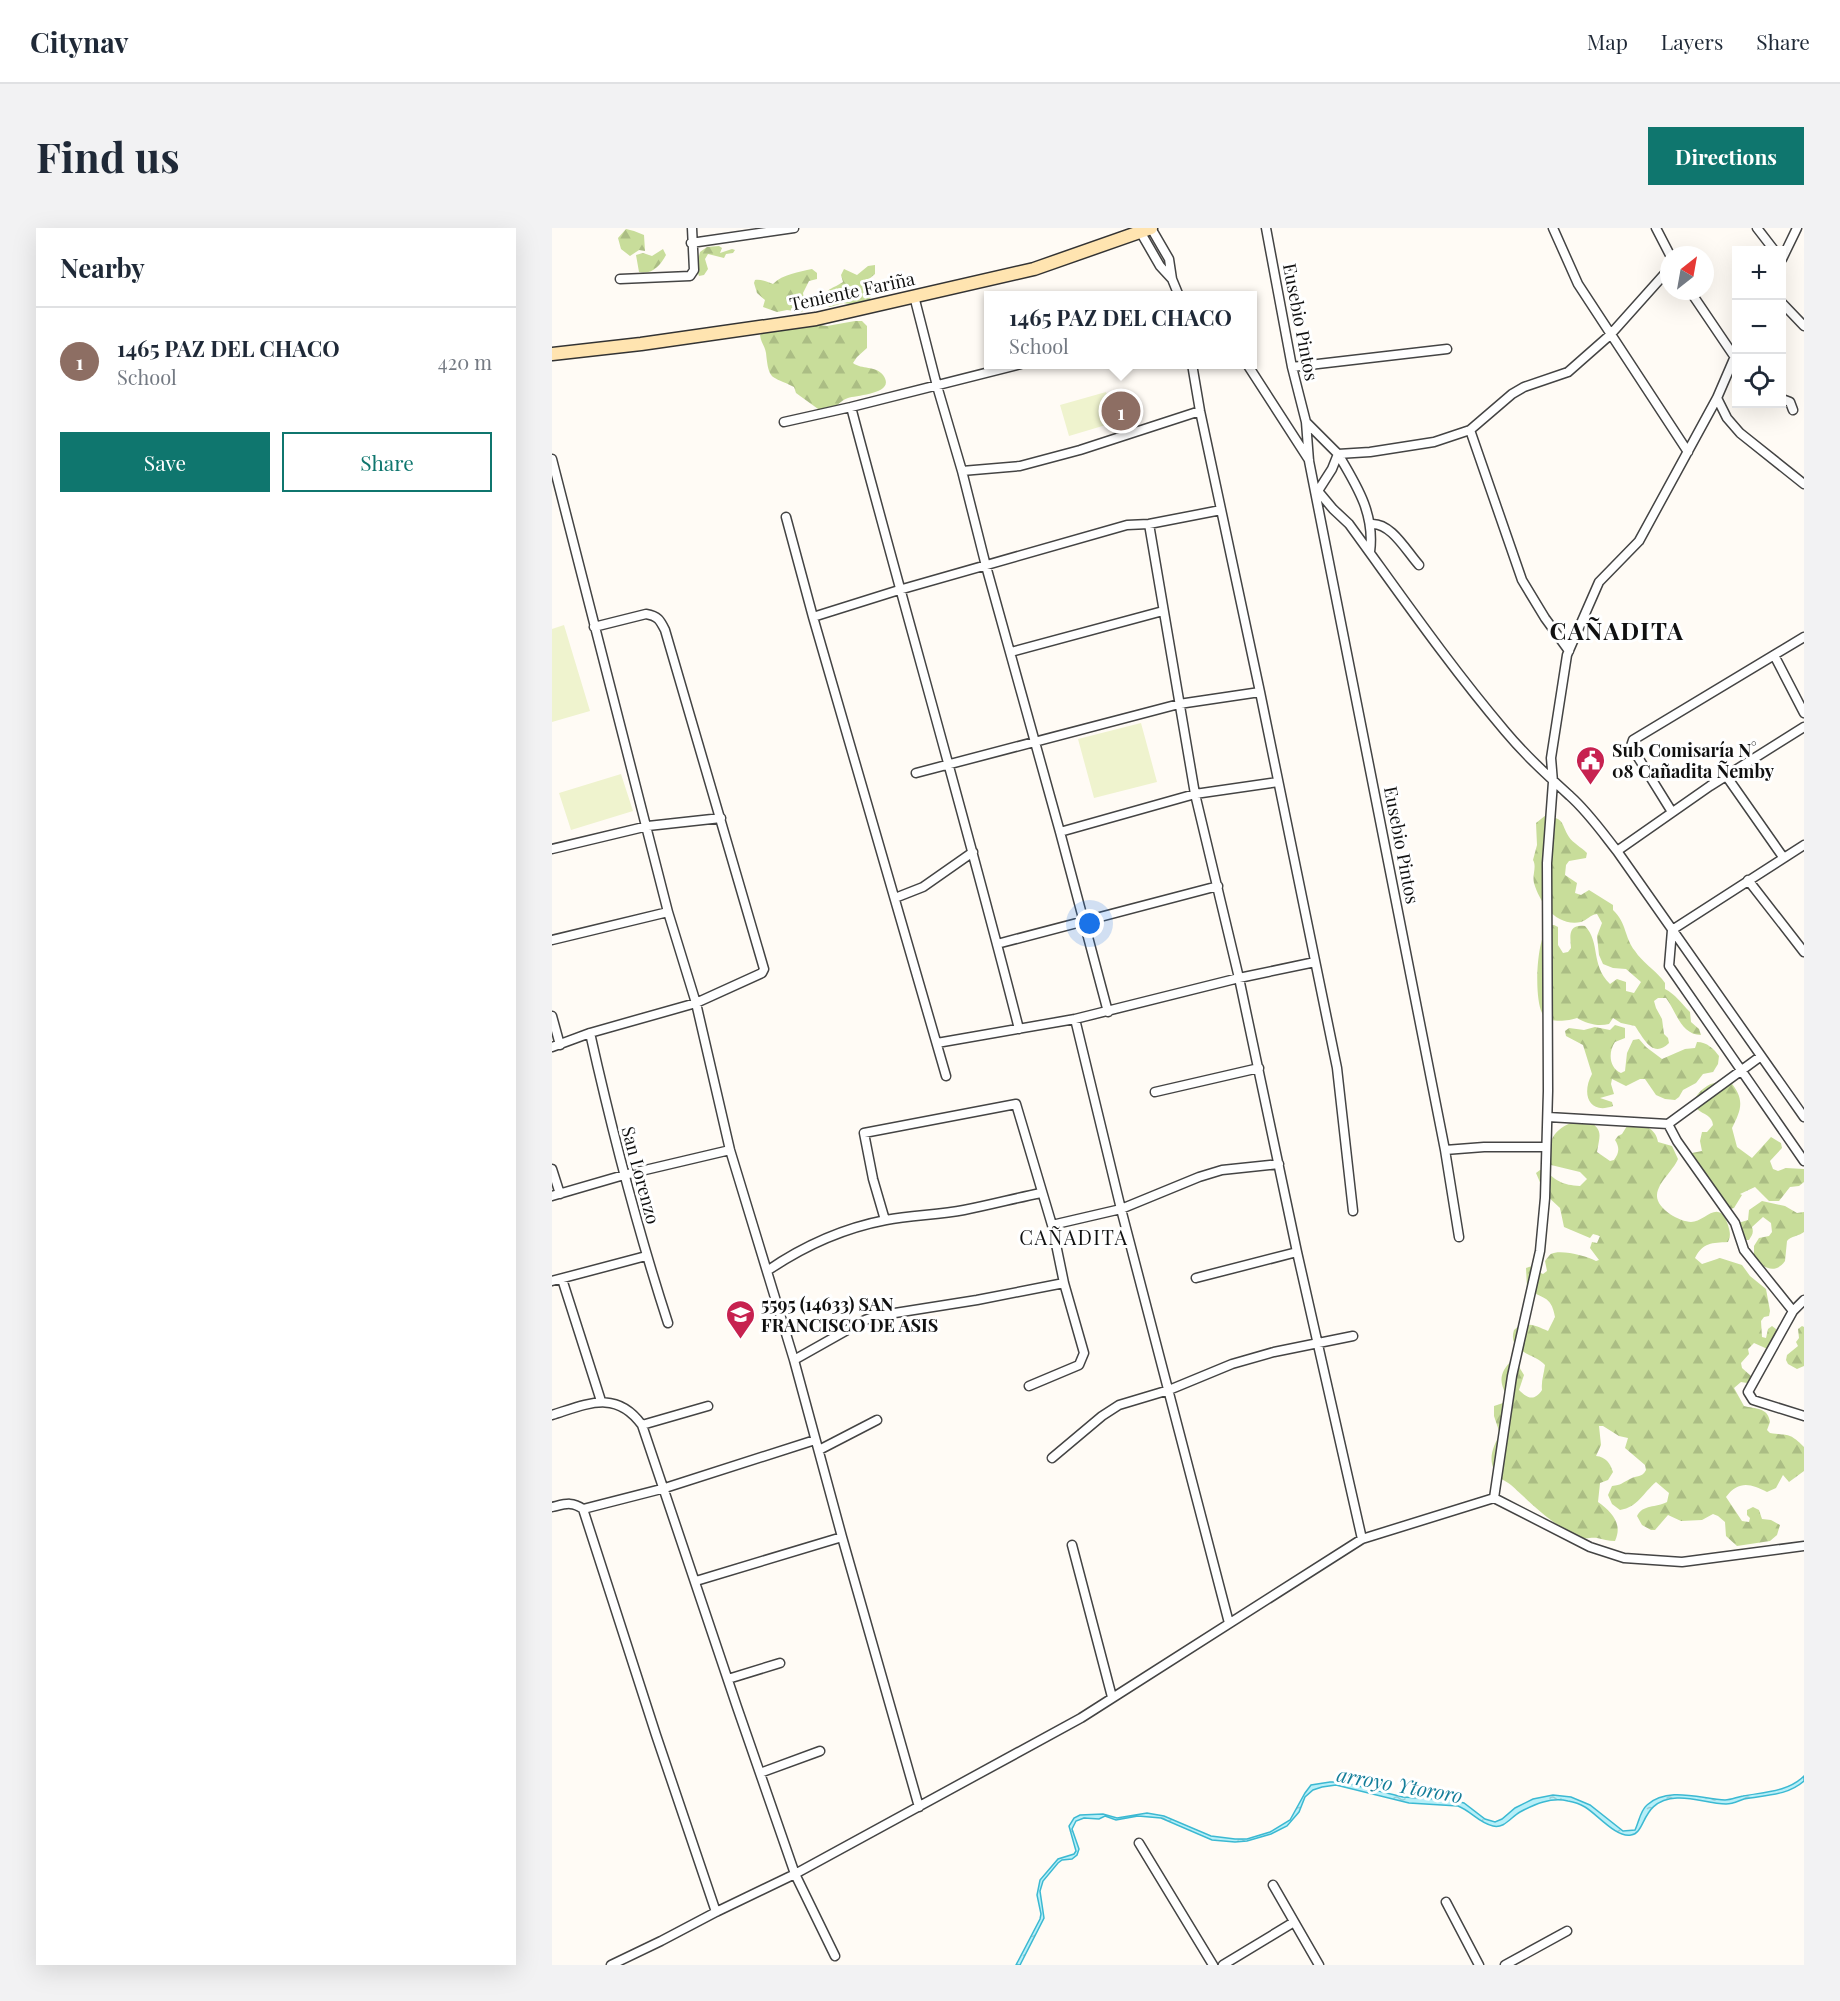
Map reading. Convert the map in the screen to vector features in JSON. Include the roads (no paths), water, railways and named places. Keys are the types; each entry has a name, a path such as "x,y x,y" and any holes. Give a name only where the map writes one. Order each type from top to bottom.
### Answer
{"street":[{"path":"620,279 690,276 694,270 692,228"},
{"path":"691,243 794,228"},
{"name":"Eusebio Pintos","path":"1266,228 1292,367 1306,422 1309,460 1445,1150 1459,1237"},
{"path":"1553,228 1578,284 1688,452"},
{"path":"1656,228 1665,246"},
{"path":"1757,228 1771,246"},
{"path":"1786,251 1797,228"},
{"path":"1148,229 1169,259 1172,279 1177,291"},
{"name":"Teniente Fariña","path":"552,354 816,319 1034,269 1148,229"},
{"path":"1338,454 1370,452 1434,442 1470,430 1512,394 1524,387 1568,372 1610,335 1660,278"},
{"path":"914,296 1108,1012"},
{"path":"1696,300 1734,354"},
{"path":"1786,307 1804,326"},
{"path":"1292,367 1447,349"},
{"path":"1494,1498 1512,1376 1540,1251 1545,1198 1548,1117 1547,863 1552,782 1551,758 1569,651 1599,582 1639,541 1717,398 1732,366"},
{"path":"784,422 1002,369"},
{"path":"1193,369 1337,1068 1353,1211"},
{"path":"1250,369 1309,460"},
{"path":"1717,398 1733,426 1804,484"},
{"path":"1786,400 1790,402 1793,410"},
{"path":"850,407 973,852 1019,1029"},
{"path":"963,471 1020,466 1080,450 1200,411"},
{"path":"1306,422 1338,454 1366,507 1371,524 1370,552"},
{"path":"1470,430 1522,580 1569,651"},
{"path":"1338,454 1332,469 1317,492 1349,524 1464,683 1552,782 1570,796 1594,822 1617,851 1803,1112"},
{"path":"552,459 594,627 648,826 668,912 696,1003 730,1150 794,1360 919,1807"},
{"path":"813,617 1127,525 1149,524 1221,510"},
{"path":"786,517 946,1076"},
{"path":"1149,524 1195,794 1239,978 1297,1252 1362,1539"},
{"path":"1371,524 1384,527 1395,536 1419,565"},
{"path":"1011,652 1163,611"},
{"path":"552,1016 556,1046 696,1003 762,974 764,969 669,641 660,619 646,614 594,627"},
{"path":"1672,812 1631,746 1636,737 1804,637"},
{"path":"1774,655 1804,713"},
{"path":"916,773 1179,704 1260,692"},
{"path":"1617,851 1672,812 1804,727"},
{"path":"1727,777 1783,857"},
{"path":"1060,832 1195,794 1278,782"},
{"path":"552,849 648,826 721,818"},
{"path":"1672,930 1804,845"},
{"path":"895,898 923,886 973,852"},
{"path":"1748,880 1803,949"},
{"path":"997,944 1218,886"},
{"path":"552,940 668,912"},
{"path":"1672,930 1670,970 1804,1161"},
{"path":"937,1043 1108,1012 1239,978 1315,962"},
{"path":"1075,1019 1121,1209 1229,1623"},
{"name":"San Lorenzo","path":"590,1034 624,1175 646,1256 668,1323"},
{"path":"1548,1117 1668,1124 1761,1056"},
{"path":"1155,1092 1259,1068"},
{"path":"885,1220 873,1179 864,1133 1017,1104 1052,1225 1064,1283 1084,1353 1079,1365 1029,1386"},
{"path":"1668,1124 1677,1141 1735,1222 1744,1250 1793,1311"},
{"path":"1445,1150 1484,1147 1546,1147"},
{"path":"552,1169 556,1195 624,1175 730,1150"},
{"path":"1052,1225 1121,1209 1222,1170 1279,1164"},
{"path":"767,1271 814,1244 856,1228 885,1220 963,1210 1041,1193"},
{"path":"1196,1278 1297,1252"},
{"path":"552,1281 646,1256"},
{"path":"562,1279 601,1401"},
{"path":"794,1360 876,1316 1064,1283"},
{"path":"1804,1300 1793,1311 1748,1392 1753,1400 1804,1416"},
{"path":"1052,1458 1111,1409 1169,1390 1232,1364 1274,1352 1353,1336"},
{"path":"552,1415 601,1401 620,1404 631,1412 642,1425 795,1874 835,1956"},
{"path":"642,1425 708,1406"},
{"path":"819,1450 877,1420"},
{"path":"583,1509 665,1488 815,1440"},
{"path":"611,1965 795,1874 1081,1718 1362,1539 1494,1498 1590,1547 1624,1558 1683,1562 1804,1546"},
{"path":"552,1507 569,1502 583,1509 652,1724 716,1912"},
{"path":"696,1581 842,1537"},
{"path":"1072,1545 1112,1697"},
{"path":"728,1679 780,1663"},
{"path":"760,1773 820,1751"},
{"path":"1139,1843 1213,1965"},
{"path":"1273,1885 1320,1965"},
{"path":"1446,1902 1479,1965"},
{"path":"1223,1965 1294,1922"},
{"path":"1505,1965 1567,1931"}],"water":[{"path":"1804,1776 1804,1781 1790,1790 1744,1799 1731,1804 1683,1798 1665,1800 1650,1810 1640,1829 1631,1835 1619,1833 1585,1807 1568,1801 1555,1800 1537,1804 1520,1812 1501,1826 1497,1826 1483,1822 1458,1806 1409,1803 1336,1785 1313,1790 1305,1797 1299,1812 1287,1826 1271,1834 1247,1841 1212,1840 1161,1818 1138,1816 1116,1820 1105,1816 1099,1819 1084,1818 1076,1821 1072,1829 1079,1849 1077,1855 1058,1863 1043,1881 1040,1891 1044,1918 1020,1965 1016,1965 1040,1919 1037,1895 1040,1880 1058,1859 1074,1854 1076,1851 1069,1826 1074,1818 1080,1815 1103,1814 1117,1818 1147,1813 1164,1816 1211,1836 1247,1839 1270,1832 1290,1820 1311,1785 1342,1782 1403,1797 1452,1800 1464,1803 1485,1819 1495,1822 1533,1799 1553,1795 1571,1797 1590,1805 1623,1831 1635,1830 1641,1813 1655,1799 1685,1795 1727,1800 1783,1788"}],"place":[{"name":"1465 PAZ DEL CHACO","path":"1121,411"},
{"name":"Sub Comisaría N° 08 Cañadita Ñemby","path":"1591,786"},
{"name":"5595 (14633) SAN FRANCISCO DE ASIS","path":"740,1340"}],"district":[{"name":"CAÑADITA","path":"1617,630"},
{"name":"CAÑADITA","path":"1074,1236"}],"water label":[{"name":"arroyo Ytororo","path":"1400,1784"}]}
